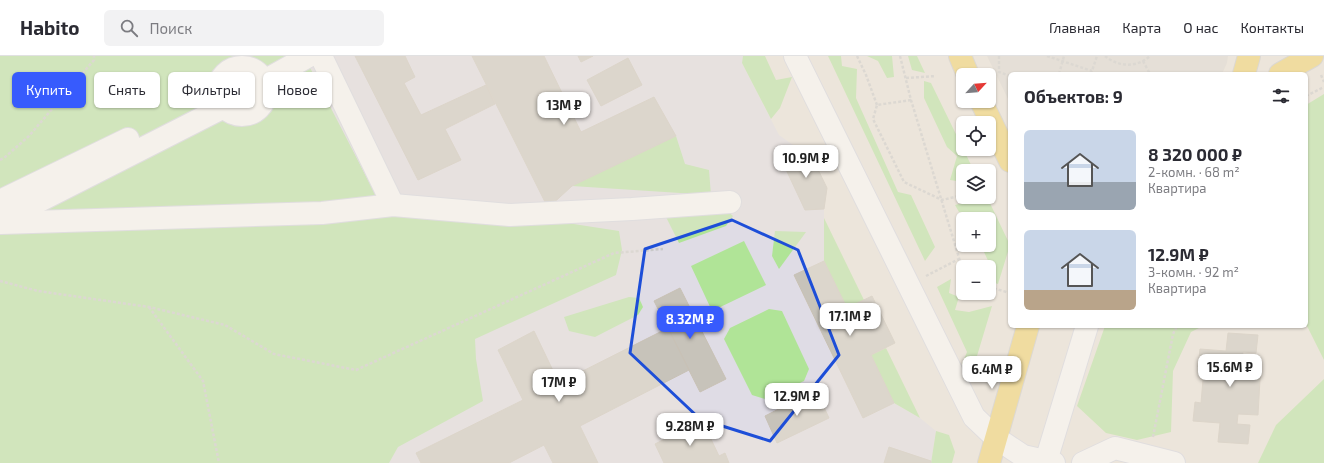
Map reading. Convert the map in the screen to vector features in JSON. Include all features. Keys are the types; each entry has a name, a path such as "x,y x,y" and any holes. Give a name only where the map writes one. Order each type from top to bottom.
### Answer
{"main road":[{"path":"1245,72 1250,56"},
{"path":"1284,72 1312,56"},
{"path":"985,108 1007,150"},
{"path":"989,463 1027,328"}],"lane":[{"path":"280,72 309,56"},
{"path":"321,56 393,204"},
{"path":"794,56 974,417 996,438 1023,456 1050,462 1086,328"},
{"path":"227,72 238,66 246,67 254,69 260,74 263,79"},
{"path":"227,108 230,112 244,115 252,113 263,103"},
{"path":"0,201 206,108"},
{"path":"0,222 208,108"},
{"path":"0,222 322,213 393,204 510,215 632,209 730,202"},
{"path":"1083,463 1115,448 1174,463"}],"path":[{"path":"0,160 29,136 94,60 94,56"},
{"path":"857,56 877,105 873,119 904,182 942,200 956,197"},
{"path":"900,56 911,100 942,200 942,207 959,260"},
{"path":"1000,56 999,72 1008,75"},
{"path":"1047,56 1092,72 1097,56"},
{"path":"1059,72 1064,56"},
{"path":"1105,56 1117,64 1128,65 1137,63 1150,56"},
{"path":"1143,60 1149,72"},
{"path":"906,78 936,76"},
{"path":"1308,95 1324,87"},
{"path":"877,105 911,100"},
{"path":"0,281 38,291 149,307 225,325 274,354 356,370 614,253 663,249"},
{"path":"996,289 1008,292"},
{"path":"149,307 203,380 220,463"},
{"path":"1150,457 1173,334 1176,328"}],"highlighted area":[{"path":"732,220 798,250 839,355 770,441 700,419 630,353 645,249"}],"shaded area":[{"path":"0,56 743,56 742,63 779,135 813,159 827,188 824,209 824,261 794,276 863,418 894,403 920,418 936,431 931,463 0,463"},
{"path":"987,56 1228,56 1223,72 1008,72 1008,99 996,74 996,68 993,68"}],"green space":[{"path":"0,56 304,56 312,72 263,72 263,108 331,108 383,209 418,219 567,223 619,231 622,250 616,275 475,339 476,359 483,401 398,447 389,463 0,463"},
{"path":"743,56 765,56 776,80 792,77 780,108 771,119 742,63"},
{"path":"828,56 841,56 842,66 857,69 856,98 898,192 911,195 935,247 925,261"},
{"path":"867,56 892,56 894,77 887,78 878,61"},
{"path":"908,56 917,56 925,73 912,70"},
{"path":"924,81 931,83 956,134 956,155 947,147 924,98"},
{"path":"1324,94 1324,360 1308,328 1308,104"},
{"path":"676,136 685,164 709,170 711,195 572,186"},
{"path":"957,156 967,156 971,164 956,164 956,181 950,180"},
{"path":"990,204 994,212 959,212 955,205"},
{"path":"726,210 733,216 726,226 679,243 664,213"},
{"path":"996,216 1008,241 1008,252 998,284 996,283 996,260 988,260 984,252 996,252"},
{"path":"824,218 864,300 847,308 824,261"},
{"path":"775,231 806,232 779,269 772,256"},
{"path":"744,241 766,285 712,311 691,266"},
{"path":"951,279 949,293 956,296 956,300 958,300 955,310 969,312 992,306 974,366 962,364 967,352 937,287"},
{"path":"629,297 639,298 643,307 638,315 595,337 569,331 564,317"},
{"path":"769,309 782,311 809,369 804,381 765,399 752,395 724,339 730,328"},
{"path":"1104,328 1199,328 1191,332 1173,371 1171,432 1137,440 1106,433 1077,406"},
{"path":"886,348 920,418 894,403 871,355"},
{"path":"1324,379 1324,463 1258,463 1276,425"},
{"path":"936,431 949,435 955,452 952,463 931,463"}],"building":[{"path":"355,56 405,56 415,77 404,83 421,115 486,85 495,104 445,129 461,160 418,180"},
{"path":"472,56 544,56 581,132 654,97 676,136 572,186 548,208"},
{"path":"578,56 593,56 581,62"},
{"path":"628,58 642,85 601,106 587,80"},
{"path":"795,146 813,159 827,188 824,209 805,210 782,161"},
{"path":"824,261 847,308 872,296 895,343 871,355 894,403 863,418 794,275"},
{"path":"680,288 726,379 700,392 654,301"},
{"path":"668,328 689,370 580,426 598,463 553,463 544,445 509,463 421,463 416,453 523,400 498,350 534,331 559,383"},
{"path":"1228,333 1258,335 1256,353 1243,352 1242,361 1261,362 1258,415 1238,414 1237,424 1250,425 1248,444 1218,442 1220,423 1193,421 1195,402 1201,403 1204,368 1198,367 1200,349 1226,351"},
{"path":"816,390 829,418 777,443 765,416"},
{"path":"702,420 719,456 725,453 729,463 664,463 655,444"},
{"path":"889,447 931,461 931,463 884,463"}]}
